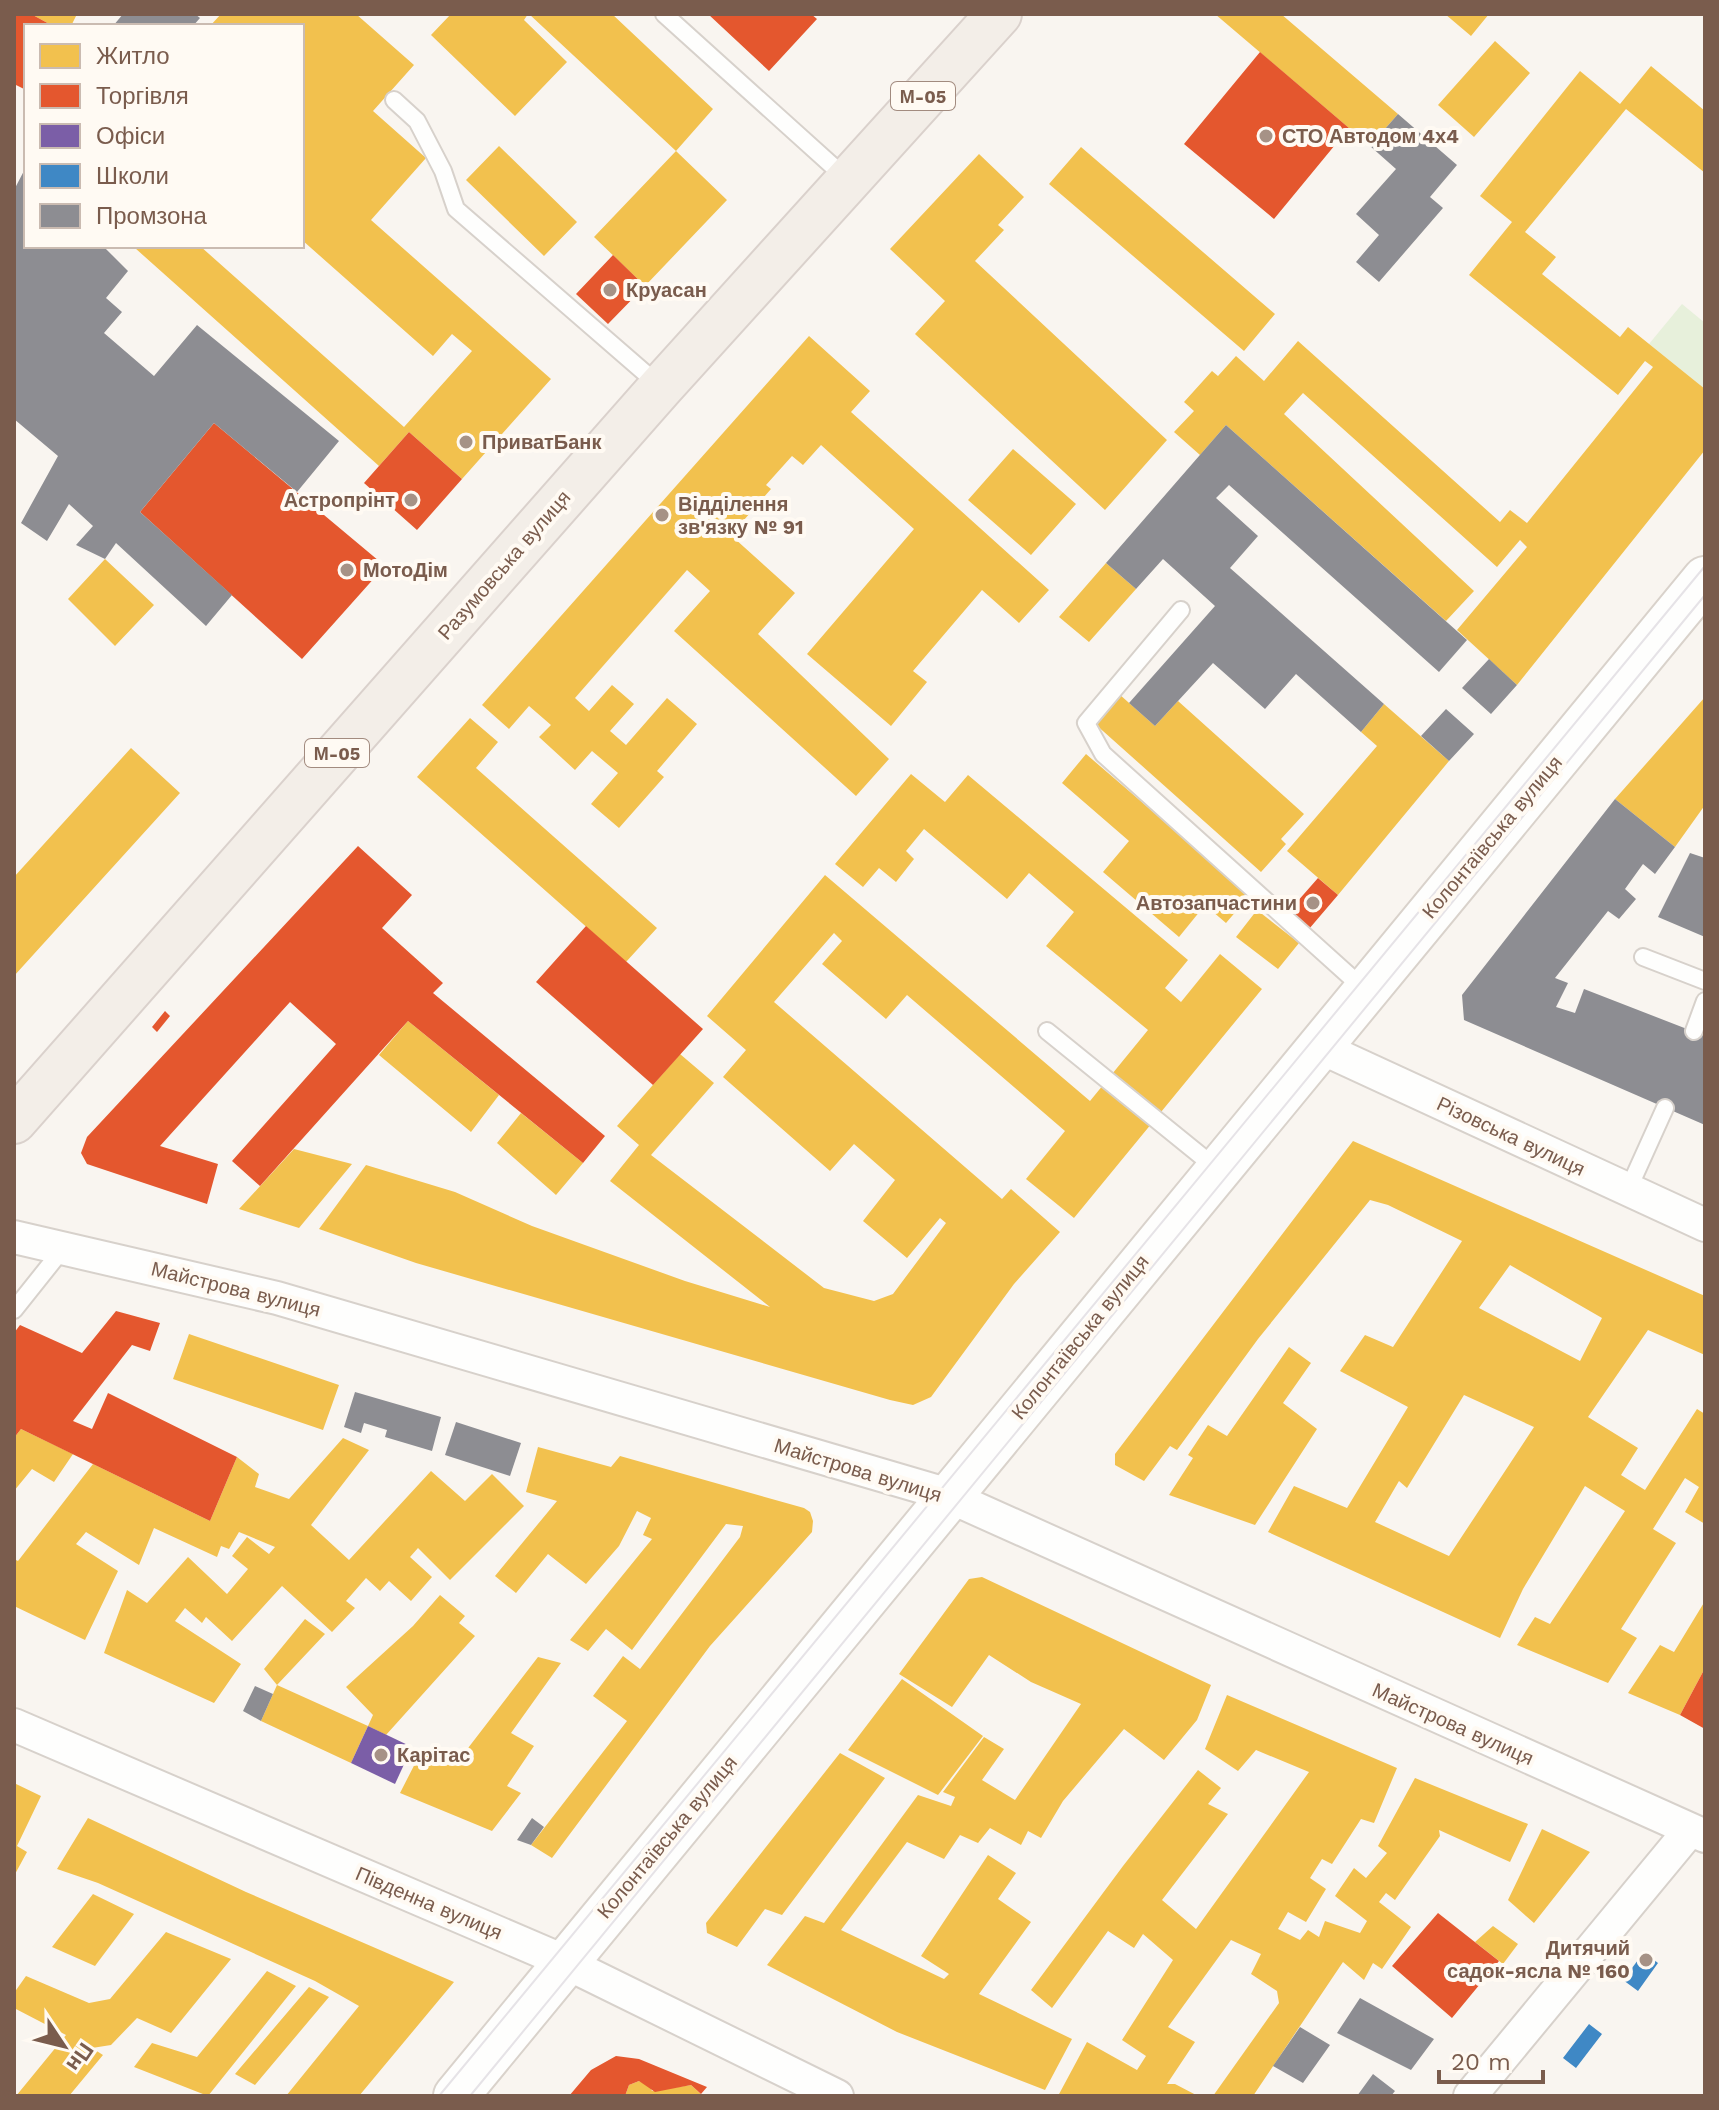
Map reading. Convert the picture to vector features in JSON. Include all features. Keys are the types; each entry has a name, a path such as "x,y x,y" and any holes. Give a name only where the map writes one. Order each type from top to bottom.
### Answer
{"main road":[{"name":"Разумовська вулиця","path":"14,1121 661,387 999,14"},
{"name":"Колонтаївська вулиця","path":"456,2096 563,1962 1705,579"}],"street":[{"name":"Різовська вулиця","path":"1320,1044 1328,1051 1705,1225"},
{"name":"Майстрова вулиця","path":"14,1237 65,1246 277,1298 950,1497 1698,1833"},
{"name":"Південна вулиця","path":"14,1725 563,1962 837,2096"},
{"path":"1470,2096 1698,1833"}],"lane":[{"path":"664,14 847,179"},
{"path":"394,100 417,121 443,171 456,209 661,387"},
{"path":"1181,610 1086,723 1093,740 1103,754 1365,990"},
{"path":"1643,957 1705,981"},
{"path":"1694,1031 1705,1001"},
{"path":"1047,1031 1217,1169"},
{"path":"1628,1190 1665,1108"},
{"path":"14,1310 65,1246"}],"green space":[{"path":"1682,304 1705,323 1705,389 1649,344"}],"building: Житло":[{"path":"31,14 77,14 72,24 49,24"},
{"path":"221,14 356,14 414,65 373,111 426,158 371,220 551,379 462,479 409,432 379,466 135,248 202,248 404,427 472,351 452,334 433,356 304,242 304,24 212,24"},
{"path":"451,14 528,14 524,20 567,62 515,116 431,35"},
{"path":"529,14 612,14 713,109 676,151"},
{"path":"1215,14 1281,14 1398,114 1370,146"},
{"path":"1445,14 1489,14 1471,36"},
{"path":"1495,41 1530,73 1474,137 1438,105"},
{"path":"1651,66 1705,111 1705,173 1626,109 1525,232 1556,257 1542,274 1620,337 1628,327 1705,389 1705,450 1517,685 1457,630 1527,547 1520,540 1497,567 1303,393 1284,414 1474,591 1446,621 1226,425 1200,455 1174,432 1194,411 1184,402 1212,371 1218,376 1236,356 1264,381 1298,341 1500,522 1510,510 1527,523 1653,367 1645,361 1618,395 1469,275 1512,222 1480,196 1580,71 1620,104"},
{"path":"499,146 577,222 544,256 466,180"},
{"path":"1081,147 1275,314 1244,351 1049,184"},
{"path":"676,151 727,200 645,286 594,237"},
{"path":"979,154 1024,197 998,225 1004,230 975,261 1167,440 1105,510 915,334 945,301 890,249"},
{"path":"809,336 870,391 851,412 1049,590 1019,623 982,590 913,671 927,682 891,726 807,654 914,529 821,445 803,465 792,456 766,485 771,489 737,528 730,522 724,529 795,593 758,634 889,759 856,796 674,631 710,591 687,570 575,698 589,711 612,685 634,704 610,731 626,745 667,698 697,724 657,771 664,777 619,828 591,804 618,773 592,751 575,770 539,737 551,725 529,706 509,729 482,705"},
{"path":"1013,449 1076,504 1031,555 968,500"},
{"path":"105,559 154,605 115,646 68,599"},
{"path":"1106,563 1136,589 1089,642 1059,617"},
{"path":"1119,694 1155,726 1178,701 1304,814 1281,839 1286,844 1261,872 1094,723"},
{"path":"1705,697 1705,805 1675,847 1615,799"},
{"path":"1384,704 1449,761 1338,895 1287,851 1377,746 1361,732"},
{"path":"470,718 498,742 476,768 657,928 626,962 417,777"},
{"path":"131,748 180,793 14,976 14,877"},
{"path":"1086,754 1250,895 1226,923 1205,905 1179,937 1103,872 1129,841 1062,783"},
{"path":"911,774 945,802 968,775 1188,960 1165,988 1181,1002 1220,954 1262,989 1074,1218 1026,1179 1065,1131 907,995 886,1019 822,964 842,941 834,933 774,1002 1002,1199 1011,1189 1060,1232 1014,1284 931,1397 913,1405 890,1400 416,1263 319,1229 366,1165 455,1192 532,1226 685,1281 770,1307 610,1181 639,1145 617,1126 680,1054 714,1083 651,1155 824,1288 874,1301 893,1294 946,1223 940,1218 907,1258 863,1221 895,1180 854,1144 830,1171 723,1077 746,1050 707,1016 825,875 1090,1101 1148,1030 1046,946 1074,912 1029,873 1007,899 924,829 906,851 914,859 896,882 879,868 863,887 835,864"},
{"path":"1257,910 1299,943 1278,969 1236,937"},
{"path":"408,1021 499,1095 471,1132 379,1055"},
{"path":"521,1113 583,1163 556,1195 497,1143"},
{"path":"1353,1141 1705,1296 1705,1355 1648,1330 1588,1417 1638,1448 1621,1475 1645,1490 1697,1409 1705,1414 1705,1524 1685,1512 1699,1487 1685,1478 1653,1529 1676,1543 1621,1629 1637,1638 1608,1683 1517,1645 1535,1617 1550,1624 1625,1511 1585,1486 1523,1589 1500,1638 1268,1532 1294,1486 1347,1508 1408,1407 1340,1371 1365,1335 1393,1347 1462,1241 1388,1205 1370,1200 1258,1339 1177,1450 1170,1446 1144,1481 1115,1465 1115,1454","holes":["1510,1265 1602,1318 1580,1361 1479,1308","1464,1395 1534,1427 1449,1556 1375,1522 1399,1481 1407,1488"]},
{"path":"294,1149 352,1164 299,1228 239,1209"},
{"path":"189,1334 339,1385 323,1430 173,1379"},
{"path":"1289,1347 1311,1363 1283,1403 1317,1429 1255,1525 1169,1495 1193,1458 1188,1455 1208,1425 1227,1436"},
{"path":"21,1429 73,1454 54,1482 32,1469 14,1491 14,1438"},
{"path":"343,1438 369,1450 311,1525 349,1560 431,1471 465,1501 492,1474 524,1506 450,1580 418,1548 410,1557 432,1577 411,1601 389,1581 380,1591 366,1578 346,1601 355,1608 332,1632 282,1586 232,1641 206,1617 202,1623 185,1608 175,1621 241,1664 214,1703 104,1653 127,1590 147,1603 188,1557 227,1594 248,1569 232,1556 247,1537 269,1554 275,1547 239,1532 229,1549 221,1546 217,1557 154,1528 139,1565 86,1532 76,1544 118,1571 85,1640 14,1606 14,1559 18,1561 93,1464 210,1521 237,1457 259,1474 255,1487 289,1499"},
{"path":"538,1447 611,1467 620,1456 804,1508 810,1512 813,1521 812,1532 710,1646 552,1858 531,1845 627,1721 593,1696 623,1656 640,1669 740,1537 743,1526 726,1524 632,1650 606,1629 588,1651 570,1640 652,1539 643,1535 651,1518 637,1511 619,1546 586,1584 548,1554 516,1593 495,1576 557,1501 526,1492"},
{"path":"982,1577 1211,1685 1197,1720 1164,1760 1124,1729 1063,1801 1041,1838 1028,1831 1021,1845 990,1828 978,1843 960,1835 944,1859 907,1842 841,1930 944,1979 949,1974 921,1956 988,1855 1016,1873 998,1899 1031,1922 979,1994 1072,2039 1045,2090 897,2032 767,1965 805,1916 824,1923 918,1795 951,1806 955,1797 943,1792 984,1737 1004,1749 982,1780 1015,1800 1081,1704 1031,1682 989,1655 952,1707 899,1674 969,1579"},
{"path":"440,1595 465,1616 459,1623 475,1636 386,1735 368,1726 373,1715 346,1687 413,1626"},
{"path":"1705,1601 1705,1668 1680,1715 1628,1693 1660,1645 1674,1652"},
{"path":"305,1619 325,1634 277,1685 264,1669"},
{"path":"538,1657 561,1663 511,1733 534,1746 507,1786 521,1793 492,1831 400,1793 422,1750 455,1765"},
{"path":"902,1679 983,1736 938,1795 848,1750"},
{"path":"277,1685 368,1726 351,1763 261,1721"},
{"path":"1227,1695 1397,1768 1374,1823 1361,1819 1332,1864 1322,1859 1310,1878 1326,1889 1306,1922 1288,1912 1278,1929 1300,1940 1308,1930 1319,1937 1325,1921 1360,1933 1367,1921 1335,1896 1354,1868 1366,1878 1387,1853 1378,1846 1415,1778 1528,1824 1510,1862 1439,1830 1440,1836 1395,1900 1386,1893 1379,1902 1411,1927 1382,1969 1373,1963 1364,1980 1343,1962 1253,2096 1213,2096 1279,2003 1277,1991 1251,1974 1261,1954 1231,1940 1168,2027 1195,2042 1167,2084 1175,2084 1198,2096 1058,2096 1087,2042 1137,2070 1146,2056 1122,2040 1173,1960 1143,1934 1134,1948 1108,1931 1052,2008 1031,1990 1123,1866 1198,1770 1221,1788 1208,1804 1228,1814 1162,1900 1196,1929 1309,1772 1256,1750 1238,1771 1205,1749"},
{"path":"840,1753 885,1778 782,1915 765,1909 737,1947 707,1933 706,1923"},
{"path":"14,1783 41,1796 17,1846 27,1852 14,1876"},
{"path":"88,1818 246,1892 454,1982 359,2096 286,2096 359,2006 315,1981 98,1883 57,1869"},
{"path":"1542,1829 1590,1852 1534,1923 1508,1900"},
{"path":"93,1894 134,1914 95,1966 52,1947"},
{"path":"1493,1926 1518,1944 1503,1964 1475,1942"},
{"path":"166,1932 231,1959 171,2033 137,2018 111,2045 92,2048 103,2055 69,2096 16,2096 66,2035 14,2008 14,1993 26,1976 89,2003 110,1999"},
{"path":"267,1971 296,1986 208,2096 134,2067 152,2043 197,2057"},
{"path":"309,1987 329,1997 255,2085 235,2074"},
{"path":"639,2081 649,2084 652,2091 691,2085 703,2096 625,2096 629,2085"}],"building: Торгівля":[{"path":"14,14 31,14 49,24 24,24 24,89 14,84"},
{"path":"708,14 811,14 817,19 769,71"},
{"name":"СТО Автодом 4х4","path":"1260,52 1349,128 1274,219 1184,144"},
{"name":"Круасан","path":"613,255 645,286 608,324 576,294"},
{"path":"214,423 385,566 302,659 140,512"},
{"path":"409,432 462,479 417,530 364,483"},
{"path":"358,846 412,895 382,928 443,983 433,993 605,1136 583,1163 408,1021 260,1186 232,1161 336,1044 290,1002 160,1146 218,1164 207,1204 87,1164 81,1153 87,1137"},
{"name":"Автозапчастини","path":"1318,878 1338,895 1309,929 1289,911"},
{"path":"586,926 703,1029 653,1085 536,982"},
{"path":"165,1011 170,1016 157,1032 152,1027"},
{"path":"116,1311 160,1323 150,1351 132,1345 73,1421 92,1429 108,1393 237,1457 210,1521 21,1429 14,1438 14,1333 20,1325 82,1353"},
{"path":"1705,1668 1705,1729 1680,1715"},
{"path":"1438,1913 1499,1961 1452,2018 1392,1966"},
{"path":"616,2056 639,2059 707,2087 701,2094 691,2085 655,2092 639,2081 629,2085 625,2096 569,2096 591,2070"}],"building: Офіси":[{"name":"Карітас","path":"368,1726 412,1747 395,1784 351,1763"}],"building: Школи":[{"path":"1644,1952 1658,1963 1638,1991 1623,1980"},
{"path":"1589,2024 1602,2034 1576,2068 1563,2058"}],"building: Промзона":[{"path":"123,14 195,14 200,18 195,24 115,24"},
{"path":"1398,114 1457,165 1430,197 1443,208 1379,282 1356,262 1379,235 1356,214 1396,169 1370,146"},
{"path":"24,171 24,248 105,248 128,271 106,298 122,312 104,333 154,376 197,325 339,441 297,492 214,423 140,512 232,595 206,626 116,543 105,559 76,545 93,526 69,504 47,541 21,523 58,456 14,419 14,190"},
{"path":"1226,425 1467,640 1439,672 1229,485 1216,498 1258,536 1230,568 1384,704 1361,732 1296,674 1265,709 1213,663 1155,726 1129,703 1215,606 1163,559 1136,589 1106,563"},
{"path":"1489,659 1517,685 1491,714 1462,688"},
{"path":"1446,709 1474,734 1449,761 1421,736"},
{"path":"1615,799 1675,847 1655,874 1643,864 1625,889 1636,899 1619,919 1608,911 1555,978 1568,983 1556,1007 1575,1013 1584,989 1705,1036 1705,1125 1464,1020 1462,995"},
{"path":"1690,853 1705,858 1705,937 1658,917"},
{"path":"355,1392 441,1417 432,1451 385,1437 387,1430 364,1423 361,1433 344,1427"},
{"path":"456,1422 521,1443 510,1476 445,1455"},
{"path":"255,1686 273,1694 261,1721 243,1711"},
{"path":"532,1818 544,1827 531,1845 517,1840"},
{"path":"1360,1998 1434,2039 1411,2070 1337,2033"},
{"path":"1300,2027 1330,2045 1303,2083 1273,2066"},
{"path":"1373,2074 1395,2091 1391,2096 1357,2096"}],"tram line":[{"path":"439,2096 1705,566"},
{"path":"470,2096 1705,595"}],"place":[{"name":"СТО Автодом 4х4","path":"1266,136"},
{"name":"Круасан","path":"610,290"},
{"name":"ПриватБанк","path":"466,442"},
{"name":"Астропрінт","path":"411,500"},
{"name":"Відділення зв'язку № 91","path":"662,515"},
{"name":"МотоДім","path":"347,570"},
{"name":"Автозапчастини","path":"1313,903"},
{"name":"Карітас","path":"381,1755"},
{"name":"Дитячий садок-ясла № 160","path":"1646,1960"}]}
